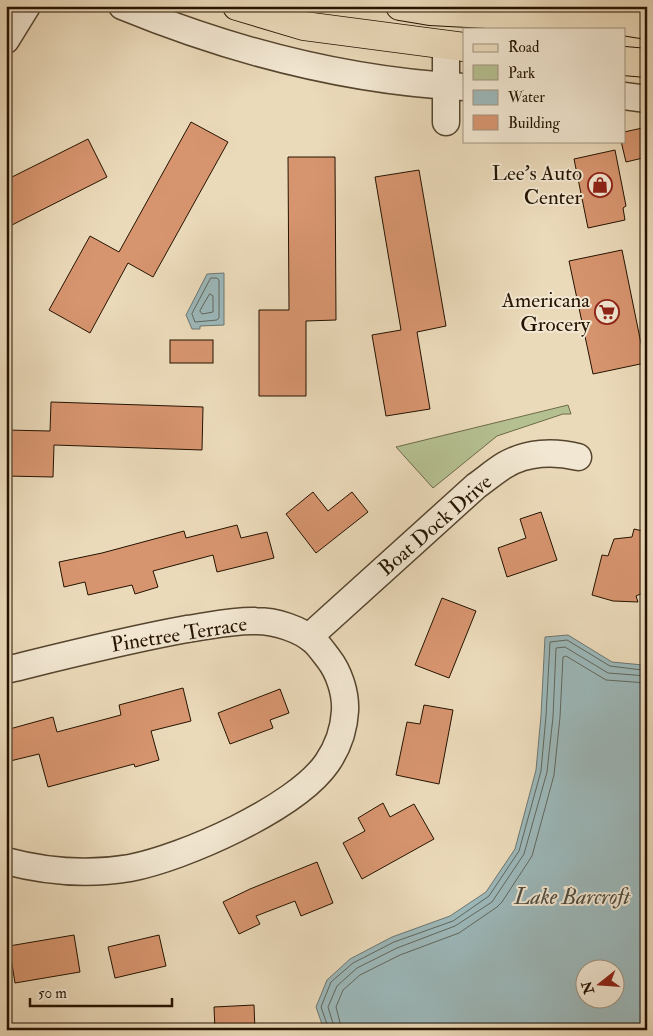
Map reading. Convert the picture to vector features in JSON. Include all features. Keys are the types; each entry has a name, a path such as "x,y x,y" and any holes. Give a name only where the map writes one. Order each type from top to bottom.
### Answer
{"main road":[{"path":"237,6 304,26 455,46"},
{"path":"400,6 430,11 647,25"},
{"path":"626,61 647,63"}],"street":[{"path":"6,40 27,6"},
{"path":"122,6 209,38 273,58 334,72 398,81 455,86"},
{"path":"446,122 455,86 455,46"},
{"path":"626,96 647,99"},
{"name":"Boat Dock Drive","path":"309,637 476,486 506,464 525,456 548,453 578,457"},
{"name":"Pinetree Terrace","path":"6,670 142,637 220,624 256,621 277,624 299,632 316,643 331,662 342,684 345,704 344,725 338,745 326,765 306,785 290,798 255,818 189,850 157,862 129,868 92,872 55,871 32,868 6,861"}],"green space":[{"path":"568,405 571,414 563,414 497,436 433,488 396,447"}],"water":[{"path":"224,273 224,325 200,326 200,329 192,329 186,315 207,274"},
{"name":"Lake Barcroft","path":"568,635 612,662 643,665 647,662 647,1030 324,1030 316,1007 327,980 350,959 392,937 450,916 486,892 515,849 536,770 545,637"}],"building":[{"path":"191,122 228,142 153,277 128,263 90,333 49,310 90,236 119,252"},
{"path":"647,127 647,157 626,162 621,142 626,142 626,132"},
{"path":"88,139 107,177 6,228 6,180"},
{"name":"Lee's Auto Center","path":"615,150 626,206 623,208 625,220 588,228 574,159"},
{"path":"288,157 335,157 336,320 306,321 306,396 259,396 259,310 289,310"},
{"path":"419,170 446,326 417,332 430,409 386,416 372,335 401,330 375,177"},
{"name":"Americana Grocery","path":"622,250 645,363 593,374 569,261"},
{"path":"170,340 213,340 213,363 170,363"},
{"path":"51,402 203,407 202,450 54,445 53,477 6,476 6,430 50,431"},
{"path":"313,492 328,511 352,492 368,512 316,553 286,514"},
{"path":"541,512 557,560 507,577 498,548 526,538 520,519"},
{"path":"237,525 241,538 267,532 274,558 217,572 213,555 153,571 158,587 135,594 132,585 88,595 85,582 64,587 59,562 102,553 184,531 186,538"},
{"path":"634,529 647,532 647,591 636,596 638,602 613,601 592,595 602,555 608,556 614,539 632,537"},
{"path":"442,598 476,611 449,678 415,665"},
{"path":"183,688 191,721 151,731 159,760 135,767 134,764 48,787 39,754 6,762 6,730 53,717 57,732 121,715 119,705"},
{"path":"280,689 289,713 270,720 273,728 230,744 218,713"},
{"path":"424,705 453,710 439,784 396,775 407,722 420,724"},
{"path":"383,803 390,817 414,804 434,839 362,879 343,843 365,831 358,818"},
{"path":"317,862 333,903 301,916 295,901 256,916 260,924 239,934 223,902"},
{"path":"74,935 80,972 15,983 9,946"},
{"path":"159,935 166,966 115,978 108,947"},
{"path":"254,1005 255,1030 215,1030 214,1007"}],"place":[{"name":"Lee's Auto Center","path":"600,185"},
{"name":"Americana Grocery","path":"607,312"}]}
